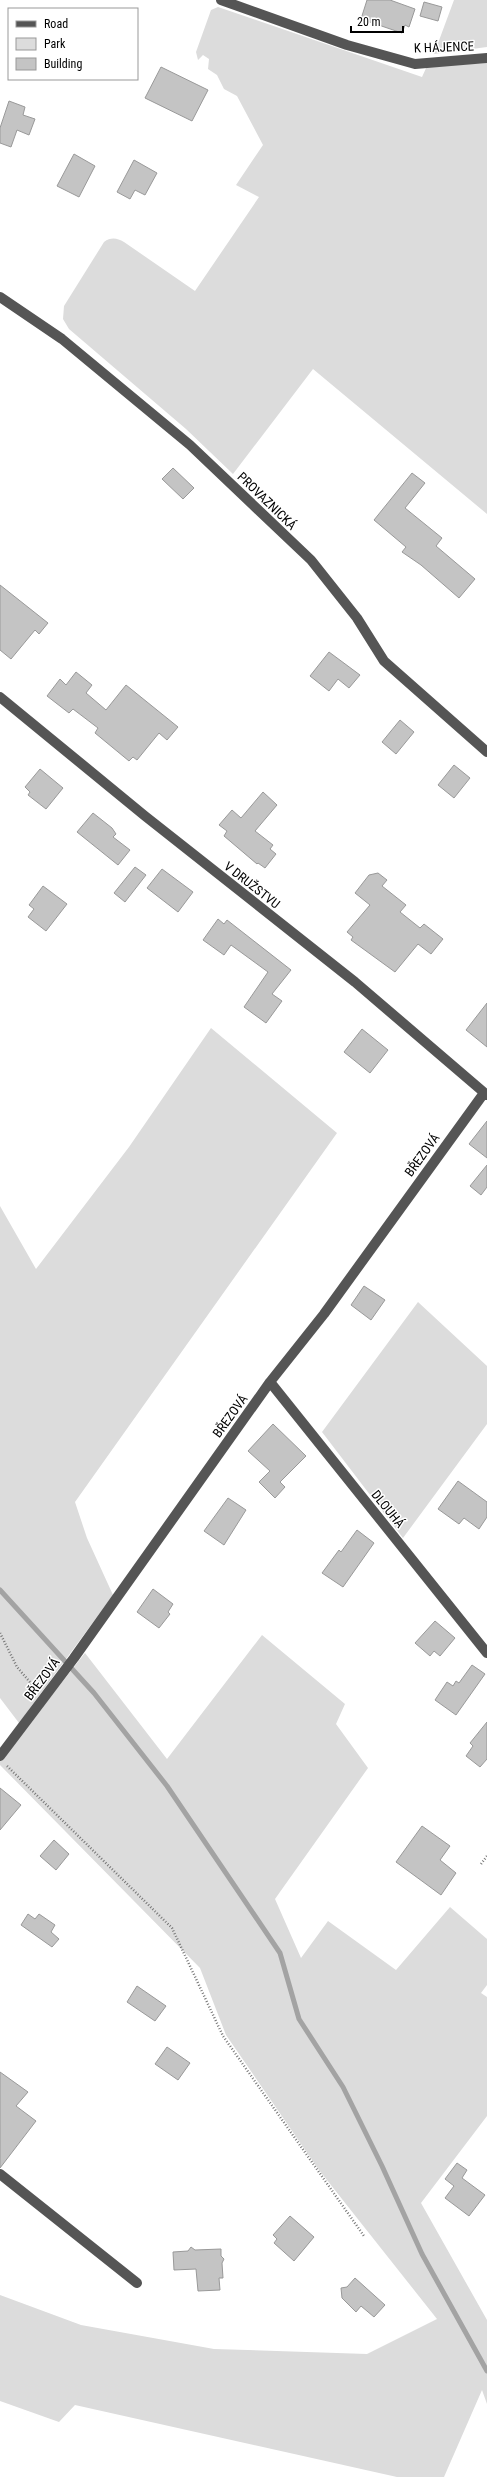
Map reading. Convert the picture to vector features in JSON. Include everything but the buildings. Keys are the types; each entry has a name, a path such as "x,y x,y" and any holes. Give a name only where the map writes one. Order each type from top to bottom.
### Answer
{"street":[{"name":"K HÁJENCE","path":"221,0 347,45 415,64 487,58"},
{"name":"PROVAZNICKÁ","path":"0,297 62,339 190,445 311,560 357,618 384,661 487,752"},
{"name":"V DRUŽSTVU","path":"0,697 145,816 355,982 485,1094"},
{"name":"BŘEZOVÁ","path":"3,1760 43,1698 74,1658 270,1382 324,1314 485,1094"},
{"name":"DLOUHÁ","path":"270,1382 487,1653"},
{"path":"0,2174 137,2283"}],"path":[{"path":"0,1633 18,1666 43,1698"},
{"path":"3,1760 172,1928 223,2036 364,2236"},
{"path":"480,1864 487,1856"}],"green space":[{"path":"454,0 487,0 487,47 434,54"},
{"path":"218,7 422,77 427,66 487,63 487,514 313,369 233,474 186,429 69,329 63,319 64,306 104,242 107,240 116,239 124,242 195,291 259,197 236,185 263,145 237,96 224,89 217,75 208,69 209,59 203,55 198,60 196,52 211,10"},
{"path":"211,1028 337,1133 75,1502 87,1538 113,1595 19,1723 0,1698 0,1206 36,1269 129,1147"},
{"path":"418,1302 487,1366 487,1424 403,1538 322,1432"},
{"path":"262,1635 345,1704 336,1724 368,1768 275,1899 301,1958 328,1921 396,1970 450,1907 487,1939 487,1985 481,1993 487,1997 487,2116 421,2203 487,2320 487,2404 482,2390 444,2477 397,2477 75,2405 59,2422 0,2401 0,2295 81,2325 214,2349 367,2354 437,2319 319,2170 226,2035 200,1968 0,1765 0,1761 85,1653 167,1759"}],"waterway":[{"path":"0,1590 94,1693 167,1786 280,1953 299,2019 343,2087 382,2166 422,2254 487,2371"}]}
